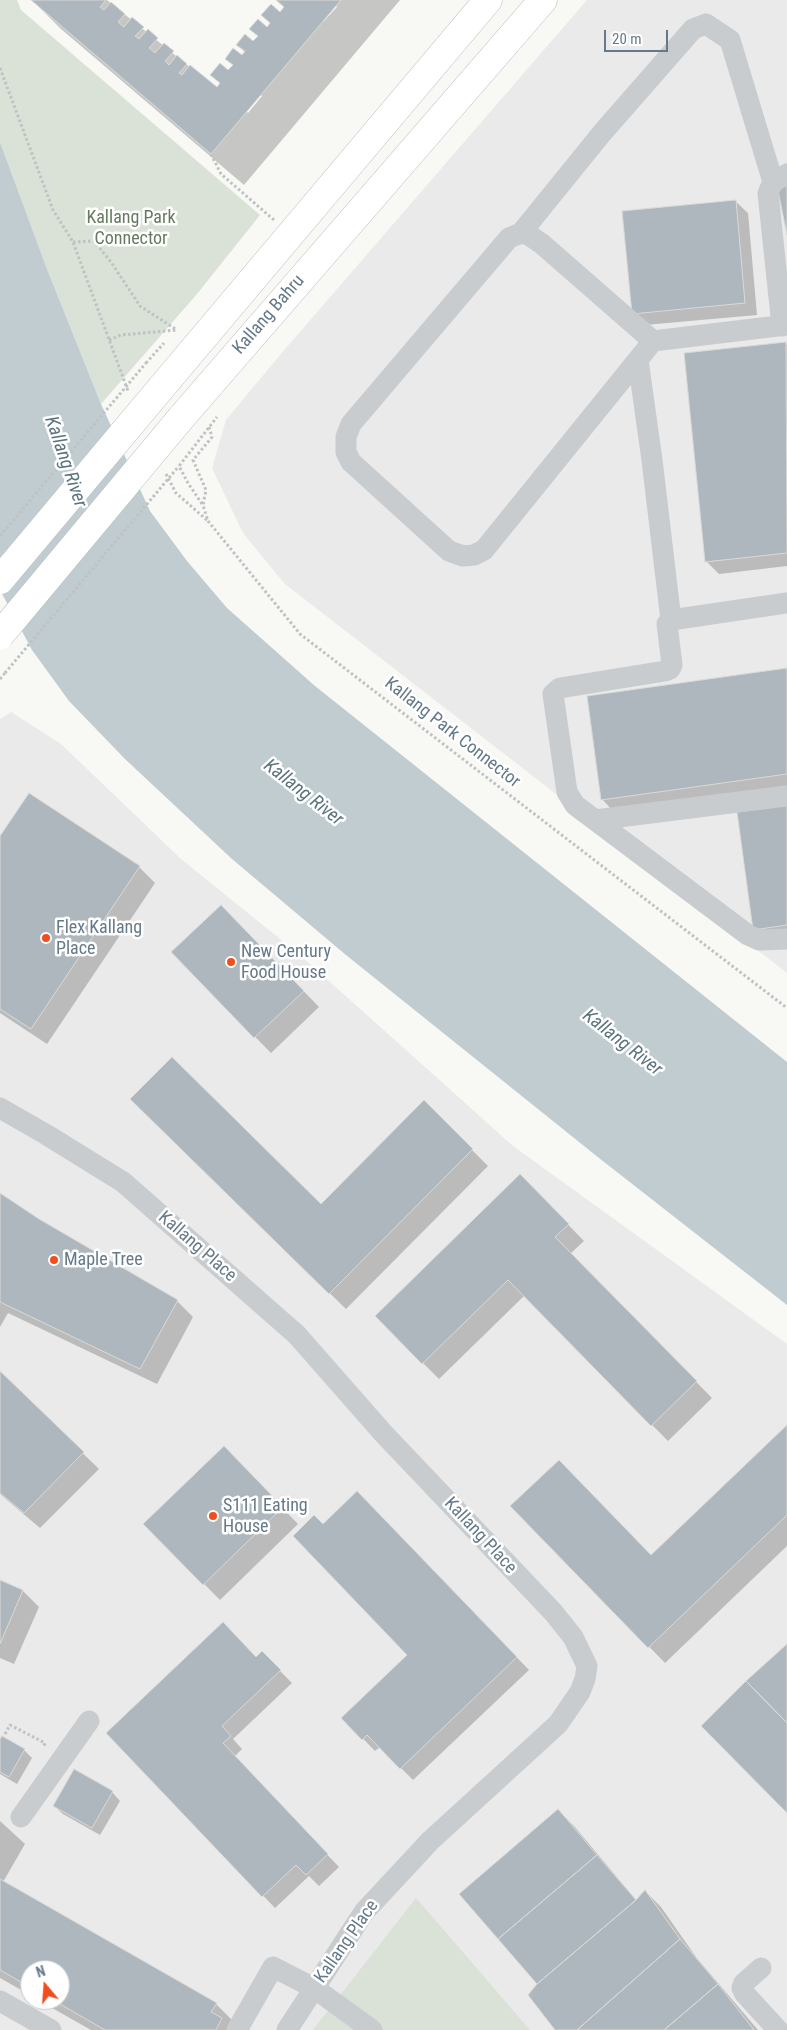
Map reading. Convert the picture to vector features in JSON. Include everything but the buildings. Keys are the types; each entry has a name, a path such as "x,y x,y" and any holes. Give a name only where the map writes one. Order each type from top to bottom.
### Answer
{"main road":[{"name":"Kallang Bahru","path":"0,580 488,0"},
{"name":"Kallang Bahru","path":"0,635 181,418 543,0"}],"street":[{"path":"521,234 602,133 693,29 706,24 730,40 780,178 768,193 785,326 652,340 529,234 508,238 352,424 346,437 346,452 351,462 449,550 463,556 474,555 484,550 638,360 652,340"},
{"path":"638,360 671,620"},
{"path":"787,602 671,620 667,624 672,665 670,669 665,672 560,688 553,694 567,792 575,804 748,934 759,940 787,939"},
{"path":"595,820 787,796"},
{"name":"Kallang Place","path":"0,1108 123,1182 297,1335 383,1433 552,1612 573,1637 587,1666 586,1679 580,1692 558,1724 430,1841 364,1912 286,2030"},
{"path":"21,1817 89,1721"},
{"path":"236,2030 273,1967 314,1988 372,2030"},
{"path":"761,1968 744,1983 742,1988 745,1994 778,2030"},
{"path":"0,2001 51,2030"}],"path":[{"path":"0,68 53,210 73,242 94,241 111,262 140,306 177,330 121,335 109,340"},
{"path":"211,154 220,174 274,220"},
{"path":"0,536 146,363"},
{"name":"Kallang Park Connector","path":"209,427 212,437 192,460 206,490 203,505 208,521 300,634 787,1008"},
{"path":"0,679 179,466 203,505"},
{"path":"5,1734 10,1725 45,1744 40,1752"}],"shaded area":[{"path":"587,0 787,0 787,973 285,584 243,533 212,468 226,420"},
{"path":"11,712 61,744 181,859 301,956 513,1146 787,1344 787,2030 0,2030 0,719"}],"green space":[{"name":"Kallang Park Connector","path":"0,0 17,0 21,10 260,215 197,294 101,404 47,269 0,142"},
{"path":"416,1898 530,2030 313,2030"}],"water":[{"name":"Kallang River","path":"0,142 47,269 101,404 150,511 187,561 227,608 315,686 787,1062 787,1305 599,1158 346,955 232,859 125,759 69,701 32,650 0,590"}],"place":[{"name":"Flex Kallang Place","path":"46,938"},
{"name":"New Century Food House","path":"231,962"},
{"name":"Maple Tree","path":"54,1260"},
{"name":"S111 Eating House","path":"213,1516"}]}
